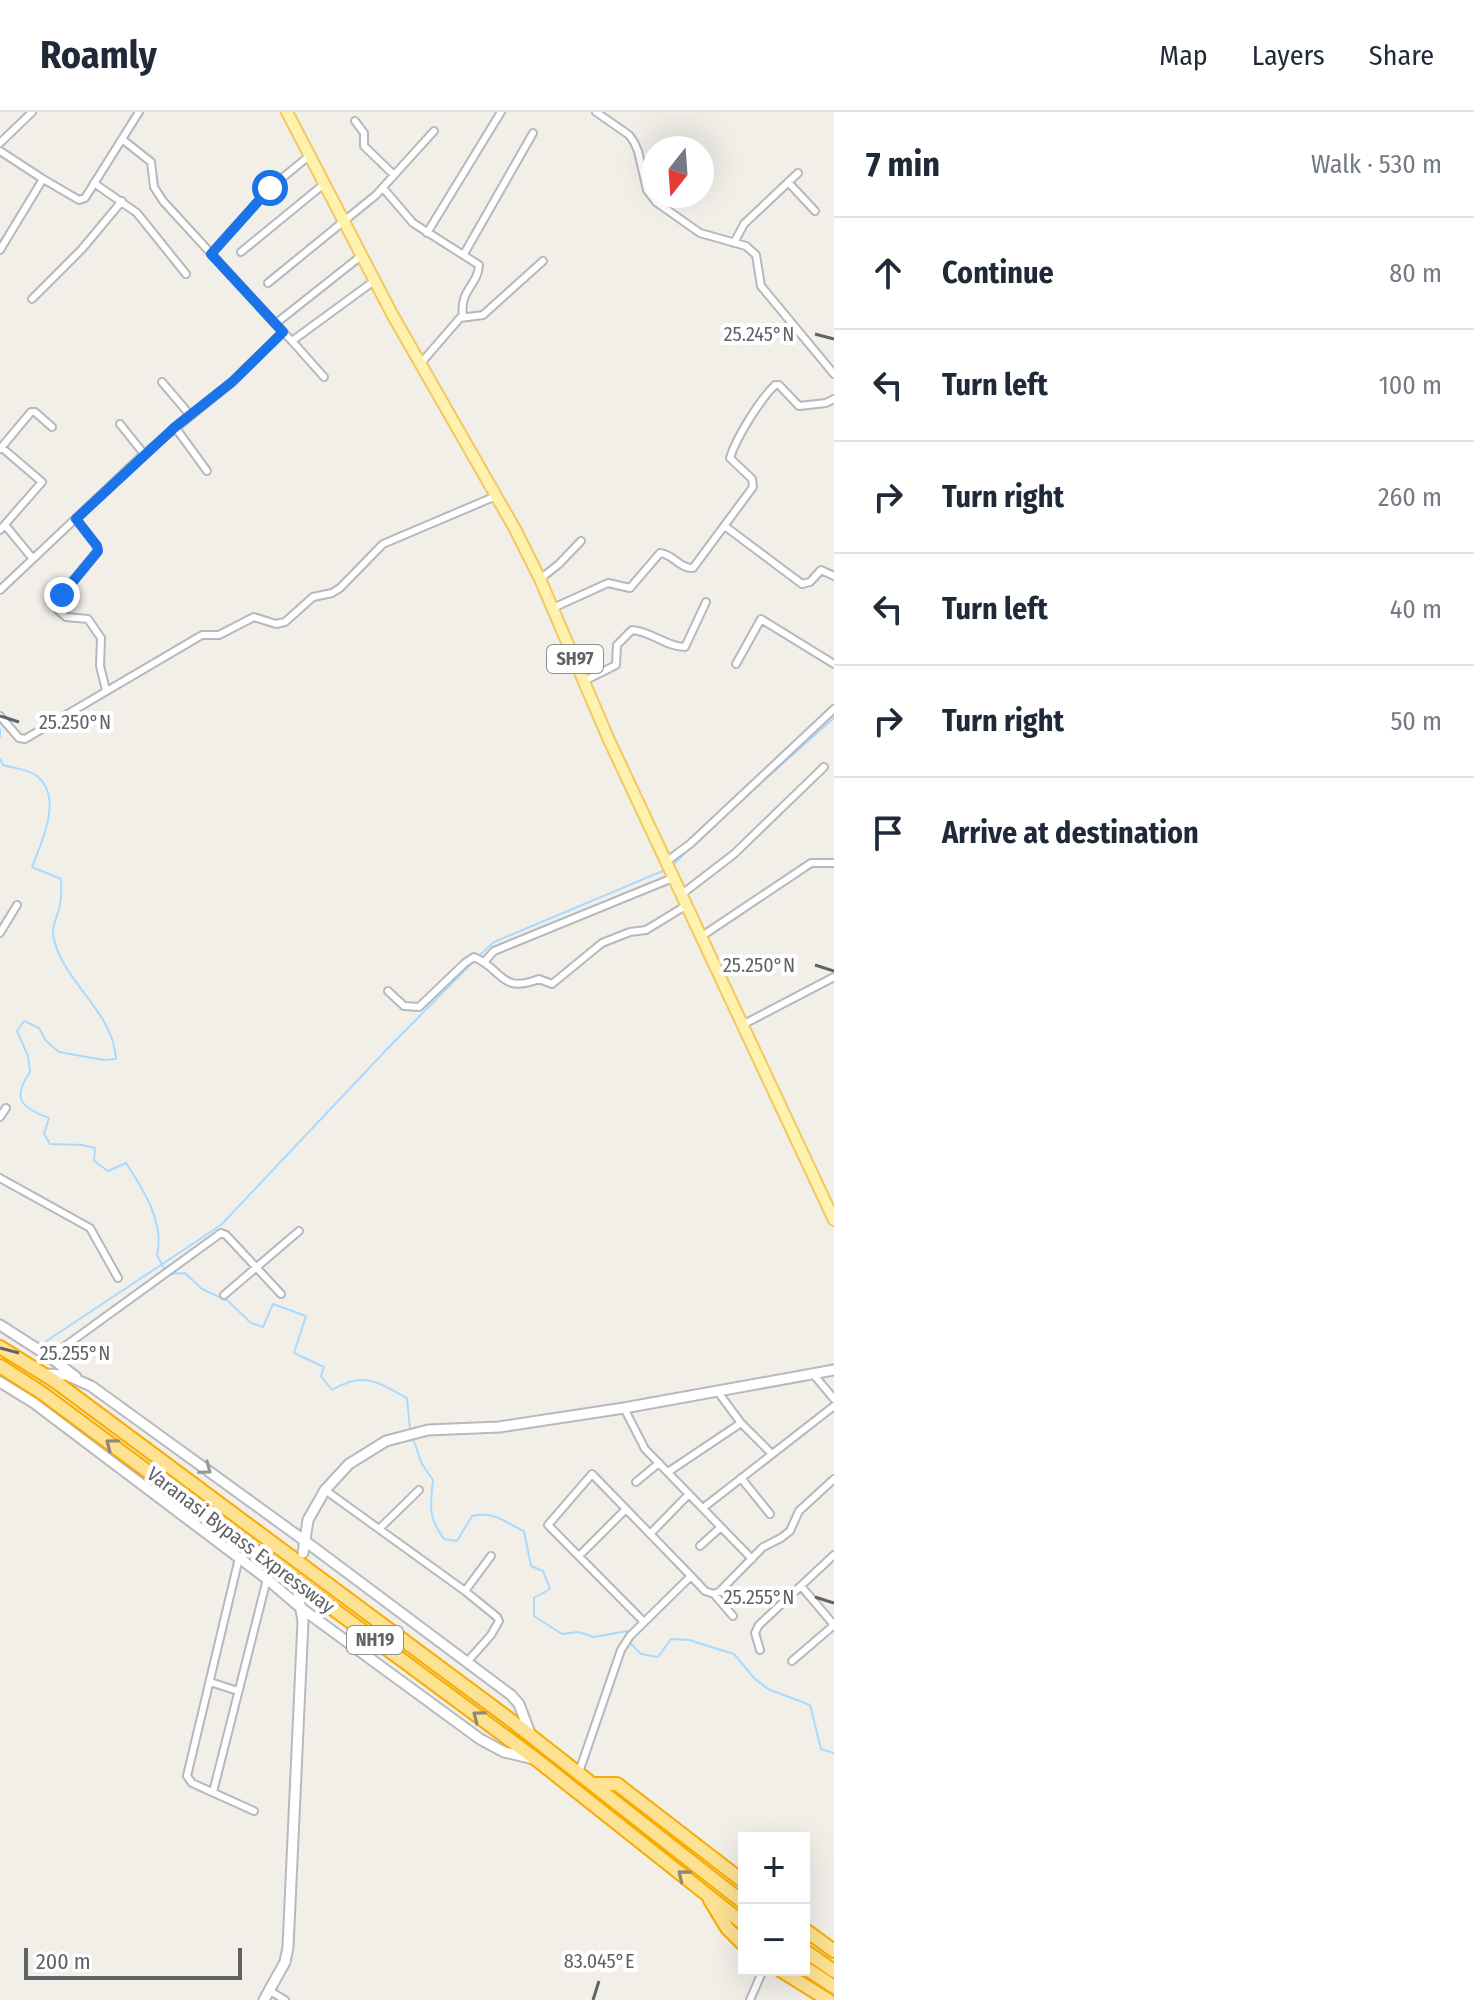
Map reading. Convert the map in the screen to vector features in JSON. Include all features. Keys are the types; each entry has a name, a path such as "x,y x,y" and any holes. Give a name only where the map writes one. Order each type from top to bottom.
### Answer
{"highway":[{"name":"Varanasi Bypass Expressway","path":"0,1347 45,1374 531,1736 738,1898"},
{"name":"Varanasi Bypass Expressway","path":"0,1366 42,1393 537,1760 738,1919"},
{"path":"592,1784 617,1784 738,1877"},
{"path":"706,1893 727,1928 738,1939"},
{"path":"810,1933 834,1951"},
{"path":"810,1954 834,1971"},
{"path":"810,1971 834,1987"},
{"path":"790,1976 828,2000"}],"main road":[{"name":"SH97","path":"287,112 374,281 540,579 609,740 834,1220"}],"street":[{"path":"0,143 32,112"},
{"path":"0,151 82,200 139,112"},
{"path":"427,233 501,112"},
{"path":"596,112 634,142 647,190 656,202 700,233 752,250 758,262 761,286 834,374"},
{"path":"355,121 365,135 364,146 394,175"},
{"path":"268,283 383,188 434,131"},
{"path":"464,254 533,133"},
{"path":"122,139 151,162 154,187 158,194 324,377"},
{"path":"211,254 270,188 309,156"},
{"path":"734,243 744,224 798,173"},
{"path":"0,250 43,179"},
{"path":"788,182 815,211"},
{"path":"94,183 122,201 144,221 186,274"},
{"path":"241,252 324,184"},
{"path":"383,188 413,223 473,259 480,269 461,301 463,317"},
{"path":"32,299 82,249 122,201"},
{"path":"275,324 361,256"},
{"path":"421,363 463,317 483,315 543,261"},
{"path":"292,341 374,281"},
{"path":"0,590 144,454 232,382 283,332"},
{"path":"162,382 190,415"},
{"path":"553,608 608,583 630,588 660,553 687,568 693,568 726,527 754,482 731,461 731,454 769,391 779,385 794,405 799,406 834,399"},
{"path":"33,559 2,528 42,482 0,448 33,411 52,427"},
{"path":"120,424 144,454"},
{"path":"175,427 207,471"},
{"path":"0,716 19,738 25,739 202,635 219,635 254,617 276,624 285,622 313,597 340,588 383,544 496,496"},
{"path":"76,519 98,551 65,590 58,610 66,617 88,619 99,634 100,666 106,690"},
{"path":"726,527 802,584 810,582 821,570 834,576"},
{"path":"540,579 581,541"},
{"path":"584,681 616,665 617,645 632,630 640,630 677,647 685,647 706,602"},
{"path":"736,664 761,619 834,664"},
{"path":"667,861 690,844 834,709"},
{"path":"388,991 404,1006 419,1007 474,957 518,985 539,979 552,984 602,943 630,932 646,930 685,899 824,767"},
{"path":"702,936 811,863 834,863"},
{"path":"484,962 494,951 675,877"},
{"path":"0,933 17,905"},
{"path":"744,1024 833,979"},
{"path":"0,1117 6,1108"},
{"path":"0,1178 90,1228 118,1278"},
{"path":"224,1295 299,1231"},
{"path":"50,1357 221,1233 281,1294"},
{"path":"0,1325 50,1357 305,1541 467,1662 519,1704 531,1736"},
{"path":"303,1553 308,1520 325,1490 349,1464 386,1441 428,1430 499,1427 624,1408 834,1370"},
{"path":"45,1374 77,1378"},
{"path":"814,1375 834,1399"},
{"path":"0,1382 34,1403 301,1608 480,1739 504,1752 537,1760"},
{"path":"718,1392 741,1423 772,1454"},
{"path":"703,1508 834,1406"},
{"path":"624,1408 641,1443 752,1559"},
{"path":"668,1472 741,1423"},
{"path":"636,1482 659,1463"},
{"path":"644,1622 548,1525 592,1474 733,1616"},
{"path":"741,1478 770,1514"},
{"path":"714,1594 763,1547 790,1531 799,1511 834,1479"},
{"path":"325,1490 465,1591 499,1621 467,1662"},
{"path":"379,1529 419,1490"},
{"path":"650,1534 689,1494"},
{"path":"579,1556 626,1509"},
{"path":"700,1546 721,1527"},
{"path":"760,1650 755,1633 759,1625 834,1555"},
{"path":"465,1591 491,1556"},
{"path":"239,1558 187,1776 192,1783 254,1811"},
{"path":"578,1773 627,1639 691,1576"},
{"path":"213,1792 267,1579"},
{"path":"792,1661 834,1625 801,1586"},
{"path":"264,2000 285,1962 288,1947 303,1621 298,1593"},
{"path":"210,1682 238,1691"},
{"path":"750,2000 760,1976"},
{"path":"270,1991 285,2000"}],"waterway":[{"path":"735,806 834,718"},
{"path":"0,729 0,737"},
{"path":"0,759 3,765 34,774 48,793 48,818 32,867 61,879 61,901 53,930 58,951 106,1025 116,1059 104,1060 59,1052 46,1041 39,1028 24,1021 17,1031 28,1056 30,1072 21,1089 22,1101 49,1118 44,1134 50,1144 95,1148 94,1161 108,1171 126,1163 151,1207 158,1231 157,1255 167,1274 185,1273 202,1289 228,1301 251,1323 263,1327 273,1304 306,1316 294,1353 324,1367 321,1376 332,1390 362,1380 379,1383 407,1398 410,1429"},
{"path":"673,865 698,840"},
{"path":"480,955 494,942 665,870"},
{"path":"45,1342 221,1225 474,961"},
{"path":"413,1439 422,1464 433,1480 431,1511 444,1539 457,1541 472,1516 480,1515 499,1518 524,1531 531,1566 543,1571 550,1589 534,1598 534,1616 562,1634 578,1632 594,1637 627,1631 627,1635"},
{"path":"628,1641 641,1654 658,1657 671,1639 689,1640 734,1654 768,1689 810,1705 821,1749 834,1753"}],"route":[{"path":"62,595 99,548 76,519 144,454 232,382 283,332 211,254 270,188"}]}
